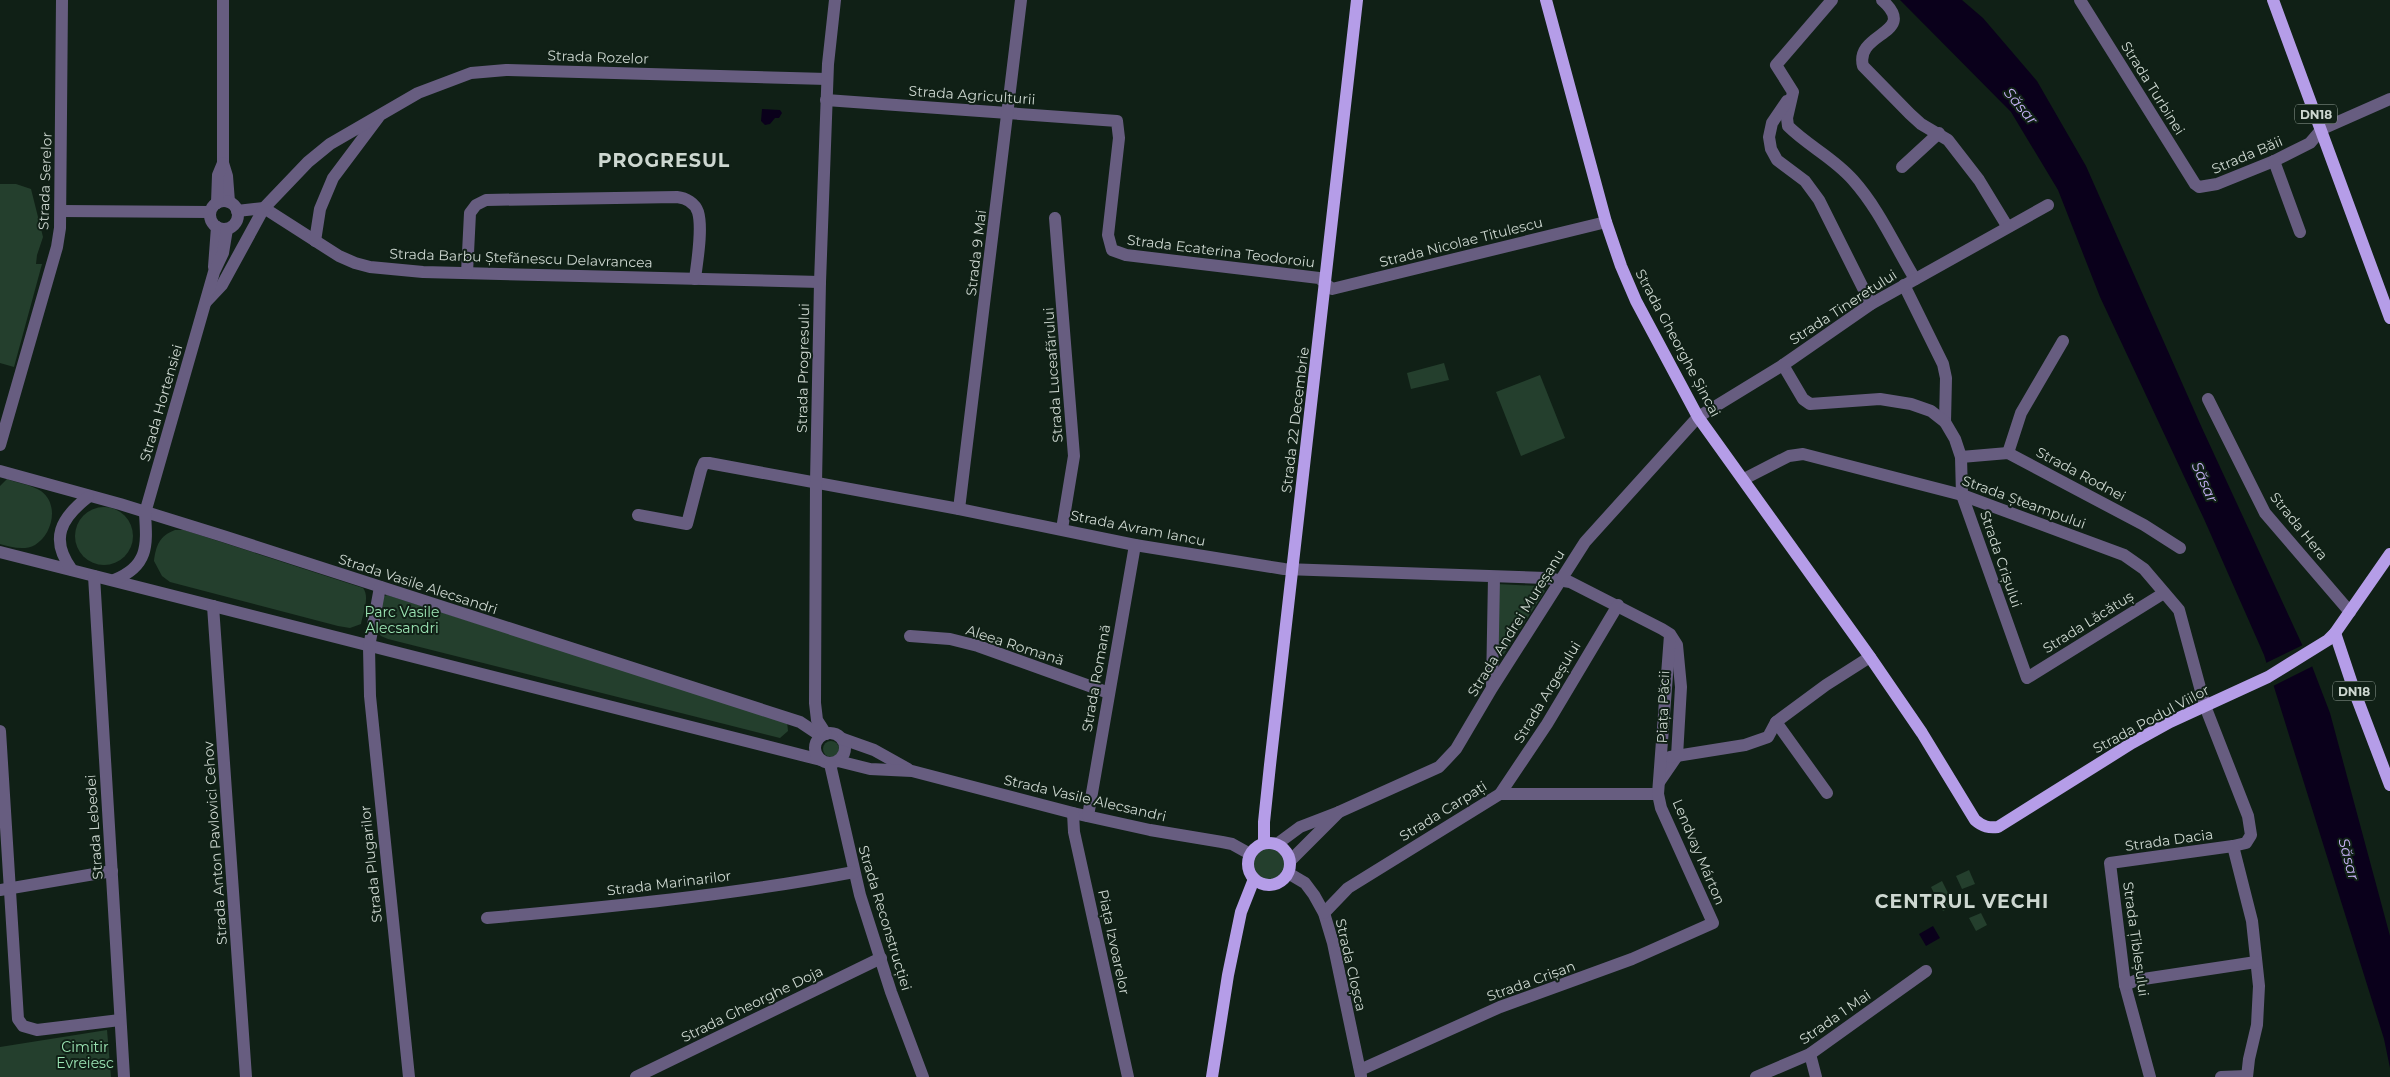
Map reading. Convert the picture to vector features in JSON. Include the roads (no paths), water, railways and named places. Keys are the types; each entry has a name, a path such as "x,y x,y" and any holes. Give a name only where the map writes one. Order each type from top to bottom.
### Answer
{"main road":[{"name":"Strada 22 Decembrie","path":"1270,843 1264,822 1357,0"},
{"name":"Strada Gheorghe Șincai","path":"1546,0 1606,222 1620,266 1636,301 1698,417 1870,657 1922,733 1970,812 1980,824"},
{"name":"DN18","path":"2273,0 2322,128 2356,229 2390,318"},
{"name":"Strada Podul Viilor","path":"1980,824 1989,828 1998,827 2132,743 2268,676 2318,647 2336,633 2390,554"},
{"name":"DN18","path":"2336,633 2355,693 2390,785"},
{"path":"1270,843 1284,849 1289,867 1280,881 1270,885 1254,879 1248,867 1250,854 1257,846 1270,843"},
{"path":"1212,1077 1228,975 1241,912 1254,879"}],"street":[{"name":"Strada Serelor","path":"0,445 57,247 61,211 62,0"},
{"path":"223,0 222,163 218,175 223,207 234,224 222,228 211,220 223,207"},
{"name":"Strada Progresului","path":"823,735 817,720 815,703 816,482 826,100 835,0"},
{"name":"Strada 9 Mai","path":"959,509 1021,0"},
{"path":"1832,0 1776,65 1793,92 1786,118 1788,126 1853,179 1884,224 1943,364 1946,378 1945,422"},
{"path":"1882,0 1893,13 1894,20 1892,26 1863,51 1861,58 1863,66 1921,124 1948,140 1965,162 2007,226"},
{"name":"Strada Turbinei","path":"2080,0 2195,184 2204,188"},
{"name":"Strada Rozelor","path":"264,208 308,162 337,140 418,93 458,77 480,71 827,79"},
{"path":"1793,92 1772,123 1769,137 1771,149 1777,160 1805,181 1819,200 1871,304"},
{"path":"2322,128 2390,99"},
{"name":"Strada Agriculturii","path":"826,100 1117,121 1119,138 1108,235 1112,250"},
{"name":"Strada Rozelor","path":"315,240 320,209 333,178 380,116"},
{"name":"Strada Băii","path":"2204,188 2274,161 2310,143 2322,128"},
{"path":"1902,167 1939,134"},
{"path":"2274,161 2300,232"},
{"path":"467,273 470,213 476,205 486,200 677,197 692,203 698,211 696,279"},
{"name":"Strada Tineretului","path":"1698,417 1783,365 1871,304 2007,226 2048,205"},
{"path":"61,211 223,207 264,208"},
{"name":"Strada Barbu Ștefănescu Delavrancea","path":"264,208 339,256 370,267 423,272 820,282"},
{"name":"Strada Hortensiei","path":"206,302 222,285 264,208"},
{"name":"Strada Luceafărului","path":"1055,218 1074,456 1062,529"},
{"name":"Strada Nicolae Titulescu","path":"1326,282 1332,289 1339,288 1606,222"},
{"name":"Strada Hortensiei","path":"145,513 214,272 223,253 222,228"},
{"name":"Strada Ecaterina Teodoroiu","path":"1112,250 1126,255 1319,278 1326,282"},
{"path":"1960,457 2008,453 2021,413 2063,341"},
{"path":"1783,365 1803,399 1810,404 1880,399 1911,404 1931,411 1945,422"},
{"name":"Strada Hera","path":"2208,399 2265,513 2350,612"},
{"name":"Strada Andrei Mureșanu","path":"1270,843 1300,827 1339,812 1438,767 1456,749 1492,688 1589,536 1698,417"},
{"name":"Strada Crișului","path":"1945,422 1955,439 1960,457 1962,495 2027,678"},
{"name":"Strada Rodnei","path":"2008,453 2144,525 2180,548"},
{"name":"Strada Șteampului","path":"1744,479 1789,456 1803,454 1962,495 2124,556 2144,569 2179,610 2205,706 2251,826 2251,835 2246,843 2233,846"},
{"name":"Strada Avram Iancu","path":"638,515 687,524 704,463 709,462 1062,529 1135,545 1292,570 1561,580 1618,605 1670,634"},
{"name":"Strada Vasile Alecsandri","path":"0,471 145,513 380,587 800,722 823,735"},
{"path":"72,570 62,557 61,529 66,516 88,497"},
{"path":"114,580 126,576 137,567 142,557 147,544 145,513"},
{"name":"Strada Romană","path":"1088,816 1135,545"},
{"name":"Strada Vasile Alecsandri","path":"0,552 369,647 830,762 870,769 912,771 1073,813 1232,844 1250,854"},
{"name":"Strada Lebedei","path":"94,576 124,1077"},
{"path":"1492,688 1494,578"},
{"name":"Strada Plugarilor","path":"380,587 369,647 371,706 409,1077"},
{"name":"Strada Lăcătuș","path":"2027,678 2164,593"},
{"name":"Strada Argeșului","path":"1500,794 1547,724 1618,605"},
{"name":"Strada Anton Pavlovici Cehov","path":"213,606 246,1077"},
{"name":"Piața Păcii","path":"1659,787 1676,645 1670,634"},
{"name":"Aleea Romană","path":"910,636 950,640 978,646 1108,692"},
{"name":"Piața Păcii","path":"1662,754 1669,758 1757,742 1768,737 1776,722 1826,684 1870,657"},
{"name":"Piața Păcii","path":"1659,787 1677,756 1681,687 1674,660"},
{"path":"1776,722 1827,793"},
{"path":"0,732 5,889 18,1019 23,1026 37,1030 120,1020"},
{"path":"835,734 843,739 846,749 830,762 815,748 823,735 835,734"},
{"name":"Strada Vasile Alecsandri","path":"843,739 874,750 912,771"},
{"name":"Strada Reconstrucției","path":"830,762 854,872 910,1048 923,1077"},
{"name":"Strada Carpați","path":"1324,913 1348,888 1500,794 1659,787"},
{"name":"Lendvay Márton","path":"1659,787 1662,808 1713,922"},
{"name":"Strada Andrei Mureșanu","path":"1289,867 1339,812"},
{"name":"Piața Izvoarelor","path":"1073,813 1074,832 1128,1077"},
{"path":"2222,1077 2247,1077 2260,1005 2246,892 2233,846"},
{"name":"Strada Dacia","path":"2110,863 2233,846"},
{"name":"Strada Țibleșului","path":"2110,863 2125,985 2150,1077"},
{"name":"Strada Cloșca","path":"1289,867 1305,883 1324,913 1333,943 1361,1073"},
{"path":"5,889 112,871"},
{"name":"Strada Marinarilor","path":"487,918 693,896 800,882 854,872"},
{"name":"Strada Crișan","path":"1361,1073 1500,1007 1632,959 1713,922"},
{"name":"Strada Gheorghe Doja","path":"636,1077 881,958"},
{"path":"2125,985 2137,980 2256,962"},
{"name":"Strada 1 Mai","path":"1756,1077 1810,1054 1926,971"},
{"path":"1810,1054 1816,1077"}],"water":[{"name":"Săsar","path":"1900,0 1962,0 1983,18 2037,81 2086,166 2202,428 2312,666 2330,713 2390,936 2390,1068 2384,1039 2264,655 2204,519 2100,297 2058,190 2011,112"},
{"path":"762,109 780,110 782,113 779,118 775,118 770,124 765,125 761,121"},
{"path":"1933,926 1940,938 1926,946 1919,934"}],"district":[{"name":"PROGRESUL","path":"664,160"},
{"name":"CENTRUL VECHI","path":"1962,901"}],"park label":[{"name":"Parc Vasile Alecsandri","path":"402,620"},
{"name":"Cimitir Evreiesc","path":"85,1056"}]}
